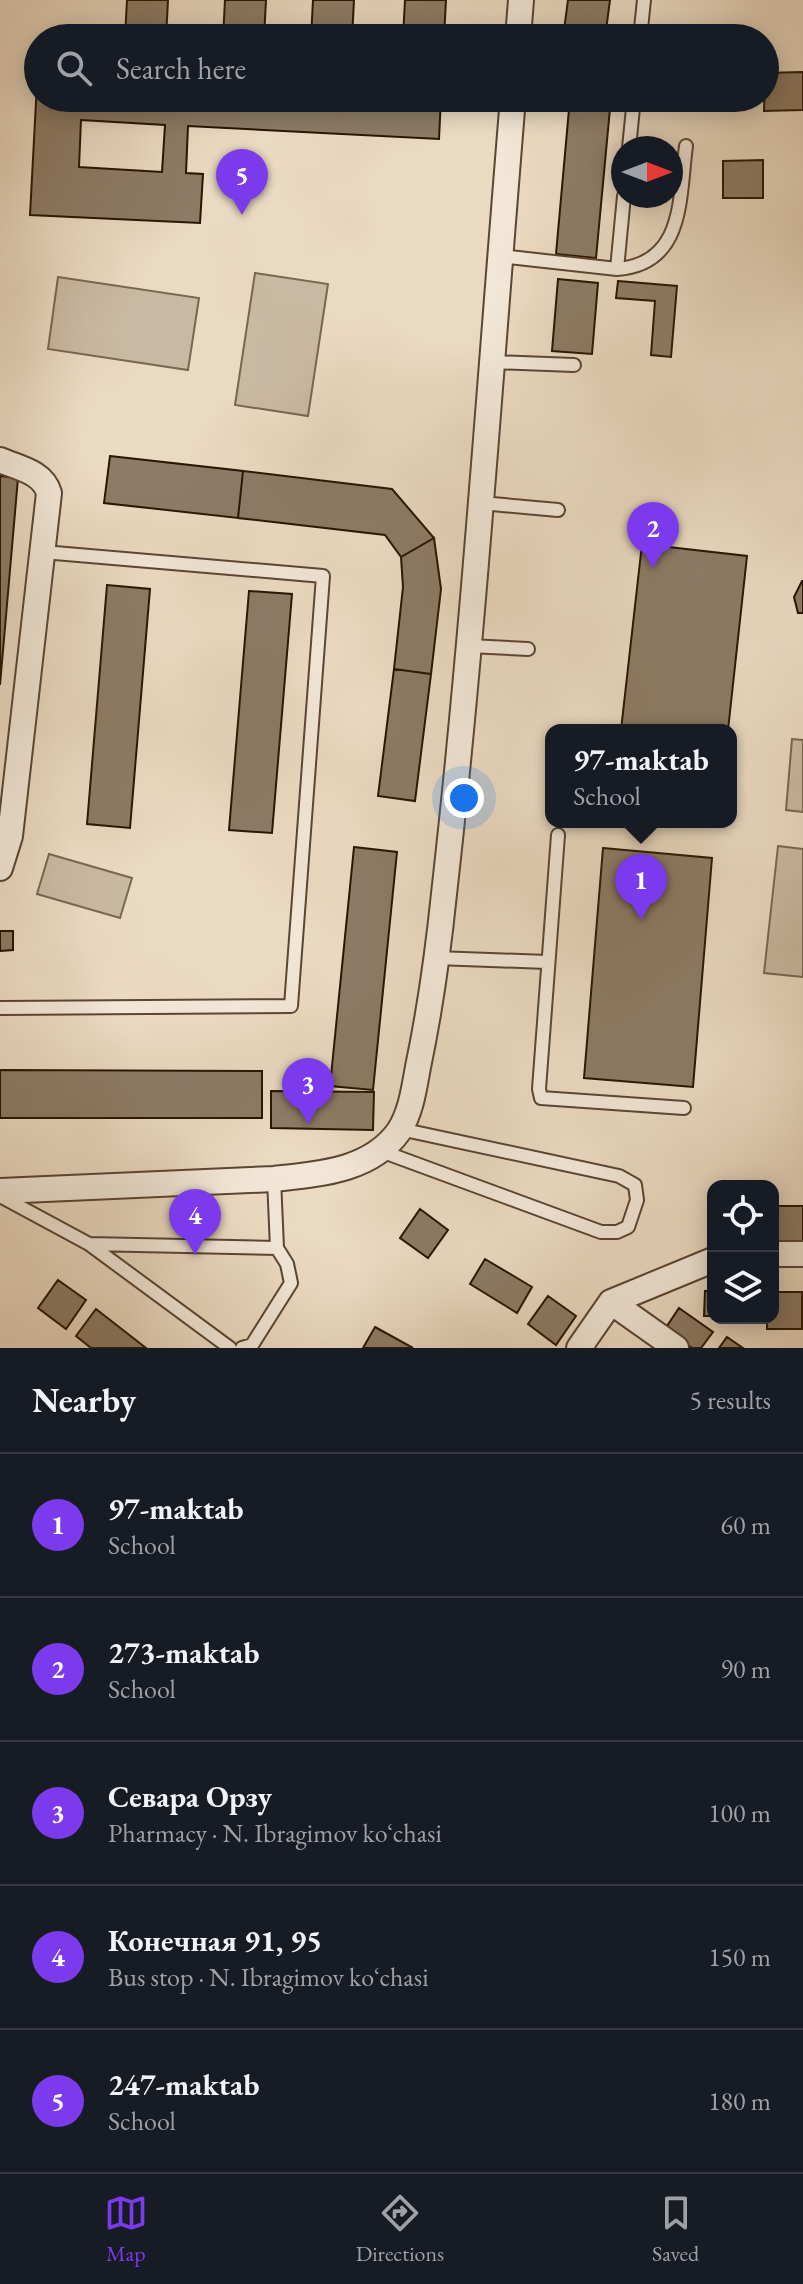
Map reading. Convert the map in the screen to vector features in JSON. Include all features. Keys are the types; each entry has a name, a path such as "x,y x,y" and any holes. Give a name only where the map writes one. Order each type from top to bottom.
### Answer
{"street":[{"path":"519,24 521,0"},
{"path":"0,1193 274,1179 315,1174 356,1165 381,1151 400,1129 411,1103 429,1015 460,756 512,112"},
{"path":"0,460 46,482 49,493 10,836 0,868"},
{"path":"779,1254 803,1254"},
{"path":"579,1348 611,1302 707,1262"},
{"path":"611,1302 676,1348"}],"lane":[{"path":"641,24 644,0"},
{"path":"630,136 633,112"},
{"path":"500,256 617,269 636,268 653,259 675,228 686,146"},
{"path":"617,269 623,208"},
{"path":"492,362 574,365"},
{"path":"481,503 558,510"},
{"path":"0,1008 291,1006 323,576 43,552"},
{"path":"469,646 528,649"},
{"path":"558,835 547,962 541,1098 684,1108"},
{"path":"436,958 547,962"},
{"path":"381,1151 601,1232 617,1232 628,1227 637,1200 635,1185 619,1176 400,1129"},
{"path":"242,1348 252,1345 291,1283 287,1264 277,1248 274,1179"},
{"path":"0,1193 89,1244 230,1348"},
{"path":"89,1244 277,1248"}],"shaded area":[{"path":"255,273 328,284 308,416 235,405"},
{"path":"58,277 199,298 188,370 48,349"},
{"path":"792,739 803,740 803,812 786,810"},
{"path":"778,846 803,849 803,977 764,973"},
{"path":"49,854 132,878 120,918 37,894"}],"building":[{"path":"127,0 168,0 167,24 126,24"},
{"path":"225,0 266,0 265,24 224,24"},
{"path":"313,0 354,0 353,24 312,24"},
{"path":"405,0 446,0 445,24 404,24"},
{"path":"568,0 610,0 607,24 565,24"},
{"path":"803,72 803,110 779,111 779,73"},
{"path":"35,112 440,112 439,139 188,126 186,173 203,174 200,223 30,215","holes":["81,120 165,125 162,172 79,167"]},
{"path":"569,112 610,112 596,258 556,254"},
{"path":"763,160 763,198 723,198 723,161"},
{"path":"558,279 598,283 592,354 552,351"},
{"path":"618,281 677,286 671,357 651,355 655,301 616,298"},
{"path":"110,456 243,471 238,518 104,503"},
{"path":"243,471 392,489 434,538 401,557 385,535 238,518"},
{"path":"0,476 18,478 0,685"},
{"path":"434,538 441,589 431,674 394,669 403,587 401,557"},
{"path":"642,544 747,556 729,724 622,724"},
{"path":"802,581 803,613 798,613 794,597"},
{"path":"107,585 150,589 130,828 87,824"},
{"path":"249,591 292,594 272,833 229,830"},
{"path":"394,669 431,674 415,801 378,796"},
{"path":"354,847 397,852 373,1090 330,1086"},
{"path":"603,848 712,858 693,1087 584,1078"},
{"path":"0,931 13,931 13,950 0,951"},
{"path":"0,1070 262,1071 262,1118 0,1118"},
{"path":"271,1091 374,1092 373,1130 271,1128"},
{"path":"779,1206 803,1206 803,1247 779,1247"},
{"path":"420,1209 448,1230 428,1258 400,1238"},
{"path":"485,1259 532,1287 517,1313 470,1284"},
{"path":"58,1280 86,1300 66,1329 38,1308"},
{"path":"705,1291 707,1291 707,1316 704,1316"},
{"path":"779,1292 802,1292 802,1329 767,1329 767,1324 779,1324"},
{"path":"548,1296 576,1316 556,1345 528,1324"},
{"path":"679,1308 713,1332 701,1348 692,1348 665,1329"},
{"path":"96,1309 146,1348 91,1348 76,1336"},
{"path":"375,1327 413,1348 363,1348"},
{"path":"727,1337 743,1348 719,1348"}],"place":[{"name":"247-maktab","path":"242,215"},
{"name":"273-maktab","path":"653,568"},
{"name":"97-maktab","path":"641,920"},
{"name":"Севара Орзу","path":"308,1124"},
{"name":"Конечная 91, 95","path":"195,1255"}]}
